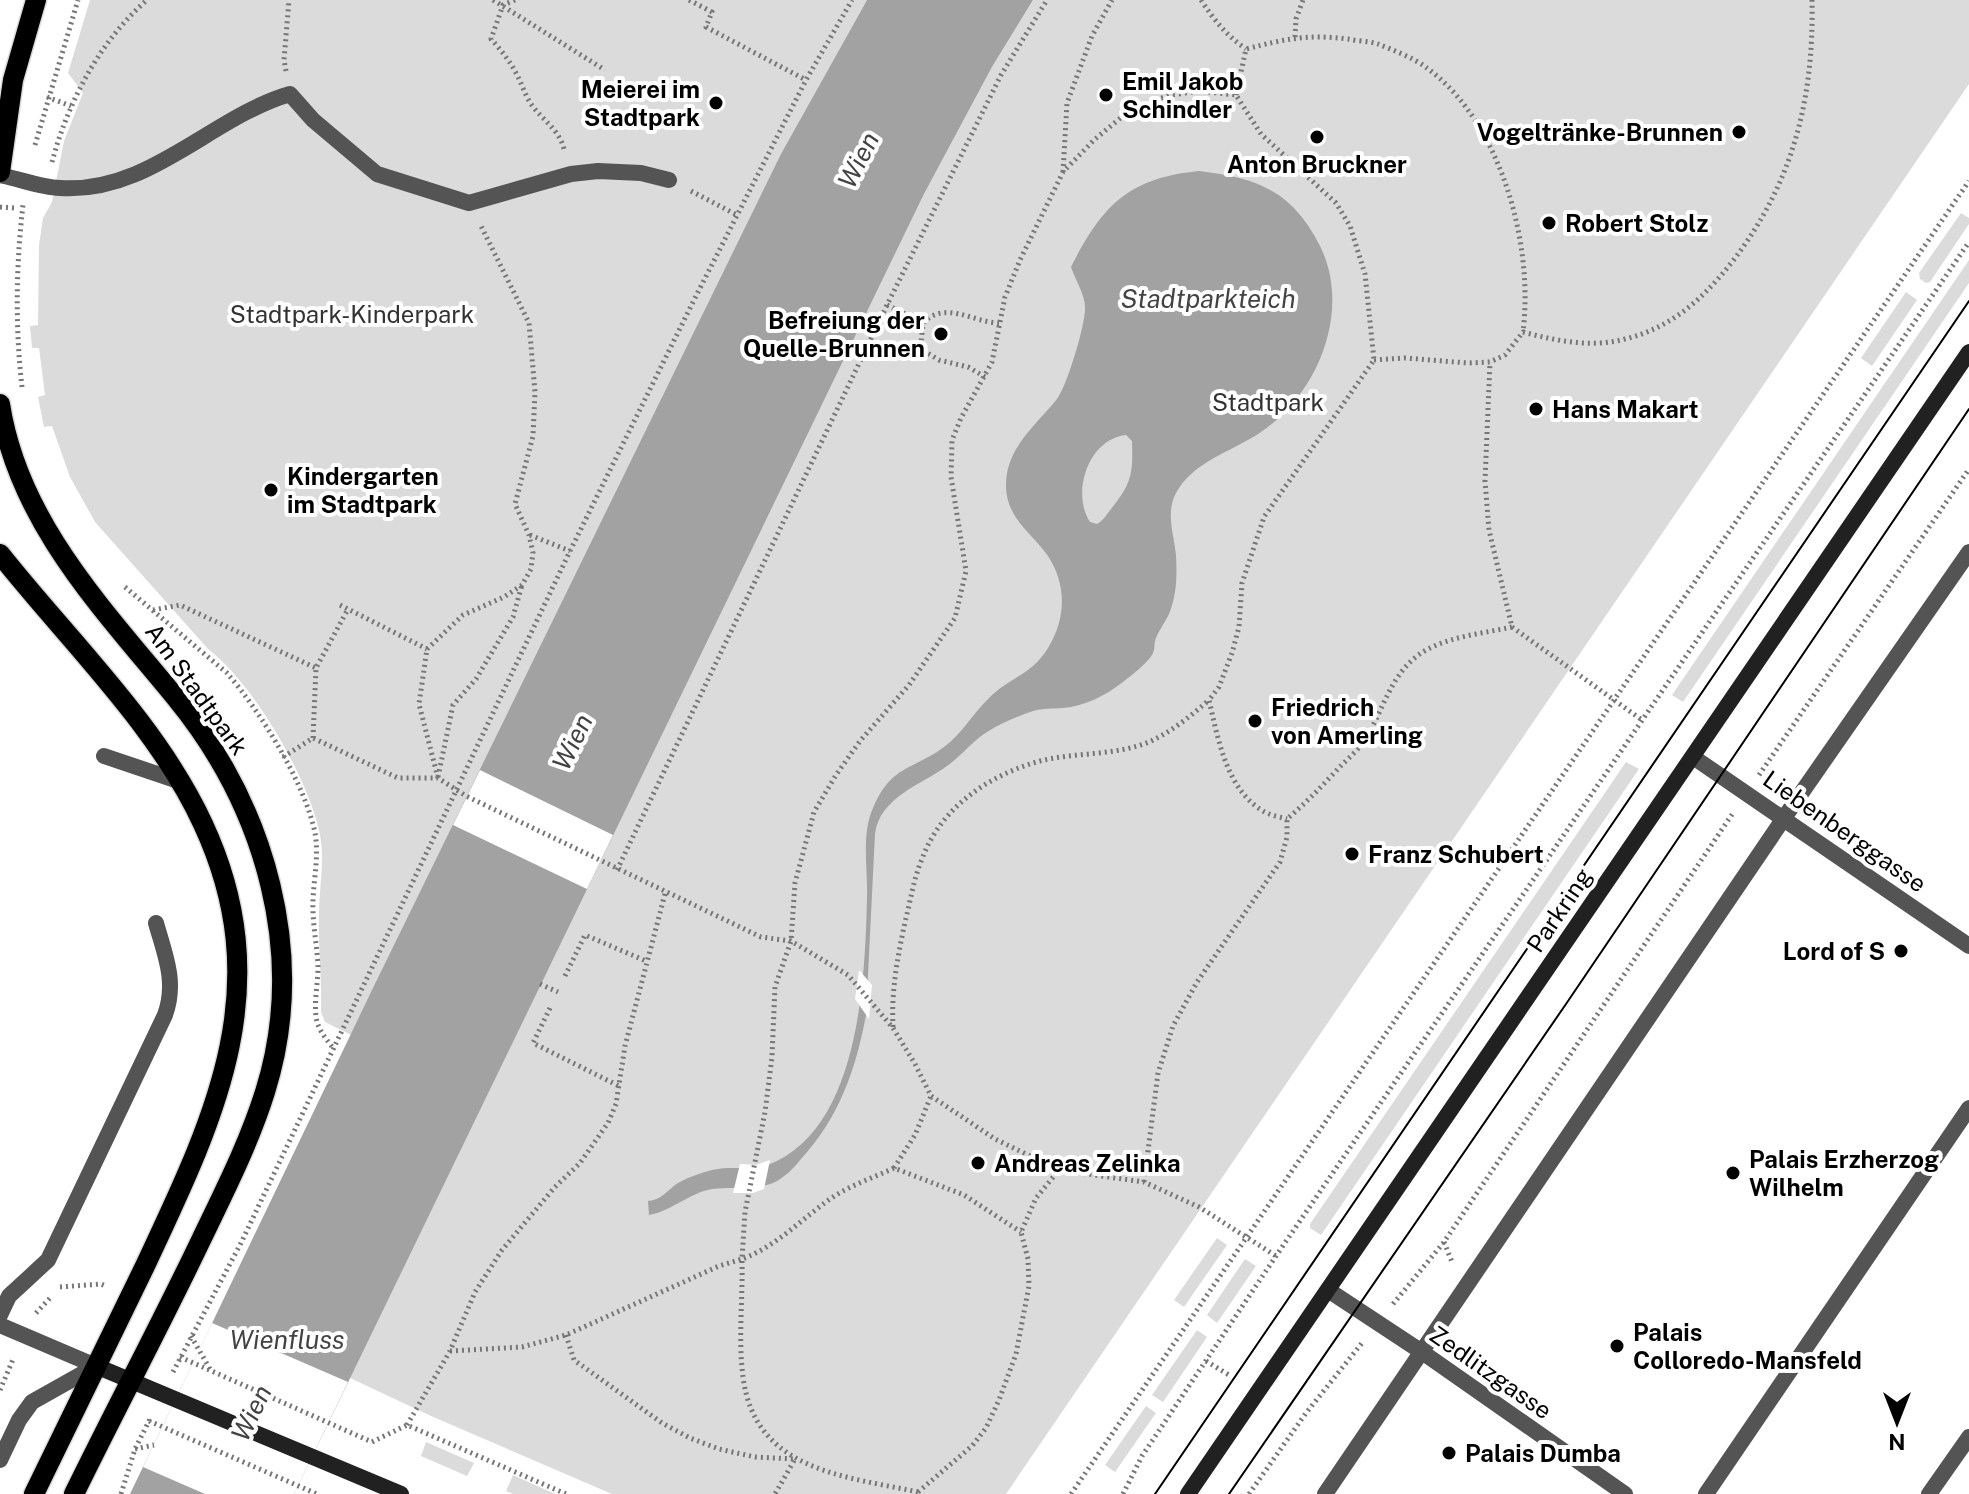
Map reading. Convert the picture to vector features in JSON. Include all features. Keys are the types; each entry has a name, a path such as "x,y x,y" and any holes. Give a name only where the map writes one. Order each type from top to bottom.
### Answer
{"main road":[{"path":"0,174 7,86 36,0"},
{"name":"Parkring","path":"1188,1494 1969,352"},
{"name":"Am Stadtpark","path":"0,404 10,446 25,486 59,552 181,704 235,788 260,846 279,923 281,1012 263,1100 240,1157 74,1494"},
{"path":"0,554 122,702 181,782 213,848 227,896 235,940 238,986 225,1075 200,1146 34,1494"},
{"path":"96,1366 401,1494"}],"street":[{"path":"0,174 45,186 80,187 125,178 185,149 249,109 290,94 313,120 377,174 469,203 571,174 598,171 641,173 669,180"},
{"path":"1325,1494 1784,818 1969,552"},
{"path":"104,756 181,782"},
{"name":"Liebenberggasse","path":"1693,757 1969,946"},
{"path":"0,1315 9,1296 48,1260 165,1015 170,1001 171,976 156,923"},
{"path":"1706,1494 1969,1108"},
{"name":"Zedlitzgasse","path":"1328,1290 1625,1494"},
{"path":"0,1325 96,1366"},
{"path":"0,1460 19,1420 32,1402 96,1366"},
{"path":"1929,1494 1969,1437"}],"path":[{"path":"27,181 30,160 78,0"},
{"path":"45,186 71,106 105,47 147,0"},
{"path":"289,0 284,60 290,94"},
{"path":"493,0 605,70"},
{"path":"515,0 503,5 491,39 508,57 528,100 562,140 571,174"},
{"path":"689,0 712,12 706,27 806,80"},
{"path":"666,890 646,961 616,1104 598,1139 502,1250 475,1292 450,1351 407,1425 372,1442 180,1357 241,1243 570,551 806,80 852,0"},
{"path":"617,870 887,305 1001,75 1047,0"},
{"path":"1063,172 1067,103 1092,36 1112,0"},
{"path":"1201,0 1229,38 1246,49 1295,37 1323,36 1375,43 1426,67 1457,98 1485,140 1510,195 1523,252 1526,293 1523,332 1505,355 1490,362 1405,358 1374,360"},
{"path":"1295,37 1296,19 1303,0"},
{"path":"1523,332 1579,343 1623,340 1669,322 1705,295 1740,252 1761,219 1782,181 1794,149 1811,69 1812,0"},
{"path":"893,1028 894,983 916,878 922,856 948,815 984,784 1003,775 1039,762 1148,742 1171,730 1209,700 1219,687 1232,653 1239,627 1242,583 1264,517 1374,360 1365,274 1350,226 1336,203 1261,134 1236,95 1246,49"},
{"path":"795,1459 759,1428 748,1403 743,1376 742,1259 745,1212 772,1057 775,987 791,941 795,883 814,812 860,741 909,685 955,618 966,571 951,477 952,440 992,362 1005,297 1063,172 1124,115 1148,102 1199,91 1236,95"},
{"path":"49,98 71,106"},
{"path":"669,180 737,215"},
{"path":"1071,1494 1969,181"},
{"path":"438,778 453,705 476,679 513,617 522,585 531,569 533,553 529,535 515,504 533,436 535,392 529,323 469,203"},
{"path":"23,208 16,278 23,402"},
{"path":"1123,1494 1142,1456 1276,1256 1969,242"},
{"path":"887,305 923,323"},
{"path":"985,377 968,367 939,360 924,351 921,343 923,323 937,312 945,311 982,323 999,323"},
{"path":"1490,362 1485,481 1489,530 1512,627 1642,720"},
{"path":"1767,763 1969,469"},
{"path":"529,535 570,551"},
{"path":"115,579 227,673 251,702 303,797 315,834 317,864 313,913 318,956 317,1021 323,1036 333,1048"},
{"path":"438,778 419,704 427,649 463,615 504,597 522,585"},
{"path":"153,610 180,605 316,668"},
{"path":"340,605 427,649"},
{"path":"313,738 316,668 348,609"},
{"path":"1144,1182 1158,1073 1173,1026 1197,982 1280,862 1287,837 1287,819 1314,796 1360,747 1391,685 1405,666 1429,649 1512,627"},
{"path":"1209,700 1221,748 1242,793 1263,812 1287,819"},
{"path":"313,738 398,778 438,778 466,796 600,862 666,890 761,937 791,941 848,975 893,1028 931,1096 995,1139 1059,1170 1144,1182 1199,1207 1276,1256"},
{"path":"283,757 313,738"},
{"path":"1249,1494 1306,1413 1444,1242 1728,821"},
{"path":"565,976 585,935 646,961"},
{"path":"540,984 558,992"},
{"path":"550,1008 533,1043 619,1086"},
{"path":"450,1351 522,1347 566,1335 719,1266 763,1252 800,1220 839,1193 894,1168 915,1135 931,1096"},
{"path":"894,1168 964,1195 1021,1232"},
{"path":"566,1335 574,1360 676,1430 719,1449 755,1457 795,1459 848,1480 918,1493 972,1446 986,1428 999,1400 1016,1354 1029,1286 1028,1259 1021,1232 1036,1198 1059,1170"},
{"path":"0,1390 29,1321 61,1286 101,1284 130,1297"},
{"path":"191,1336 211,1372"},
{"path":"1206,1361 1229,1375"},
{"path":"121,1494 149,1421 317,1494"},
{"path":"407,1425 566,1494"},
{"path":"142,1435 161,1426"},
{"path":"775,1494 795,1459"}],"green space":[{"name":"Stadtpark-Kinderpark","path":"90,0 867,0 781,155 351,1035 325,1022 321,1012 320,835 314,812 292,761 261,708 243,685 95,522 70,477 52,426 44,427 38,397 45,395 39,348 32,348 30,326 38,325 39,245 43,218 52,202 64,141 83,93 68,73"},
{"name":"Stadtpark","path":"1033,0 1969,0 1969,84 1006,1494 612,1494 350,1378 924,194 992,67"},
{"path":"1961,213 1969,218 1969,224 1930,282 1926,283 1920,279 1919,273"},
{"path":"1969,260 1969,283 1683,702 1672,695"},
{"path":"1906,292 1917,300 1872,366 1861,358"},
{"path":"1626,762 1639,769 1321,1235 1310,1228 1310,1224"},
{"path":"1217,1238 1227,1245 1184,1307 1174,1300"},
{"path":"1245,1259 1256,1266 1217,1323 1207,1315"},
{"path":"1197,1330 1207,1337 1163,1402 1152,1395"},
{"path":"1146,1406 1156,1413 1115,1472 1105,1465"},
{"path":"426,1442 474,1463 467,1476 421,1456"},
{"path":"513,1475 555,1494 513,1494 506,1491"}],"water":[{"name":"Wienfluss","path":"867,0 1033,0 992,67 924,194 294,1494 130,1494 372,990 781,154"},
{"name":"Stadtparkteich","path":"1199,171 1256,183 1285,200 1309,227 1329,271 1332,297 1324,349 1313,373 1299,396 1281,416 1261,432 1202,465 1182,483 1175,495 1171,517 1176,555 1175,592 1172,607 1156,637 1153,653 1144,664 1094,700 1071,707 1033,711 995,727 947,766 903,793 885,810 875,834 866,1015 862,1035 836,1110 814,1143 792,1170 773,1183 704,1191 649,1215 648,1201 661,1197 690,1177 712,1170 760,1167 777,1161 805,1141 826,1114 841,1081 860,1006 866,931 866,841 873,808 895,776 944,747 997,691 1034,665 1048,648 1058,625 1062,602 1059,579 1048,556 1015,516 1006,485 1007,472 1017,448 1057,399 1075,354 1085,302 1071,267 1094,227 1120,199 1153,180","holes":["1126,435 1132,441 1127,485 1103,519 1097,524 1090,522 1082,497 1083,483 1093,457 1113,439"]}],"pier":[{"path":"480,770 613,835 587,889 453,825"},
{"path":"859,970 872,985 869,1019 855,999"},
{"path":"770,1160 764,1189 753,1193 733,1193 740,1164 756,1165"},
{"path":"212,1323 348,1382 294,1494 205,1494 143,1467"}],"tram line":[{"path":"1155,1494 1969,301"},
{"path":"1229,1494 1969,409"}],"place":[{"name":"Emil Jakob Schindler","path":"1106,95"},
{"name":"Meierei im Stadtpark","path":"716,103"},
{"name":"Vogeltränke-Brunnen","path":"1739,132"},
{"name":"Anton Bruckner","path":"1317,137"},
{"name":"Robert Stolz","path":"1549,223"},
{"name":"Befreiung der Quelle-Brunnen","path":"941,334"},
{"name":"Hans Makart","path":"1536,409"},
{"name":"Kindergarten im Stadtpark","path":"271,490"},
{"name":"Friedrich von Amerling","path":"1255,721"},
{"name":"Franz Schubert","path":"1352,854"},
{"name":"Lord of S","path":"1901,951"},
{"name":"Andreas Zelinka","path":"978,1163"},
{"name":"Palais Erzherzog Wilhelm","path":"1733,1173"},
{"name":"Palais Colloredo-Mansfeld","path":"1617,1346"},
{"name":"Palais Dumba","path":"1449,1453"}],"water label":[{"name":"Wien","path":"858,160"},
{"name":"Wien","path":"572,742"},
{"name":"Wien","path":"251,1413"}]}
